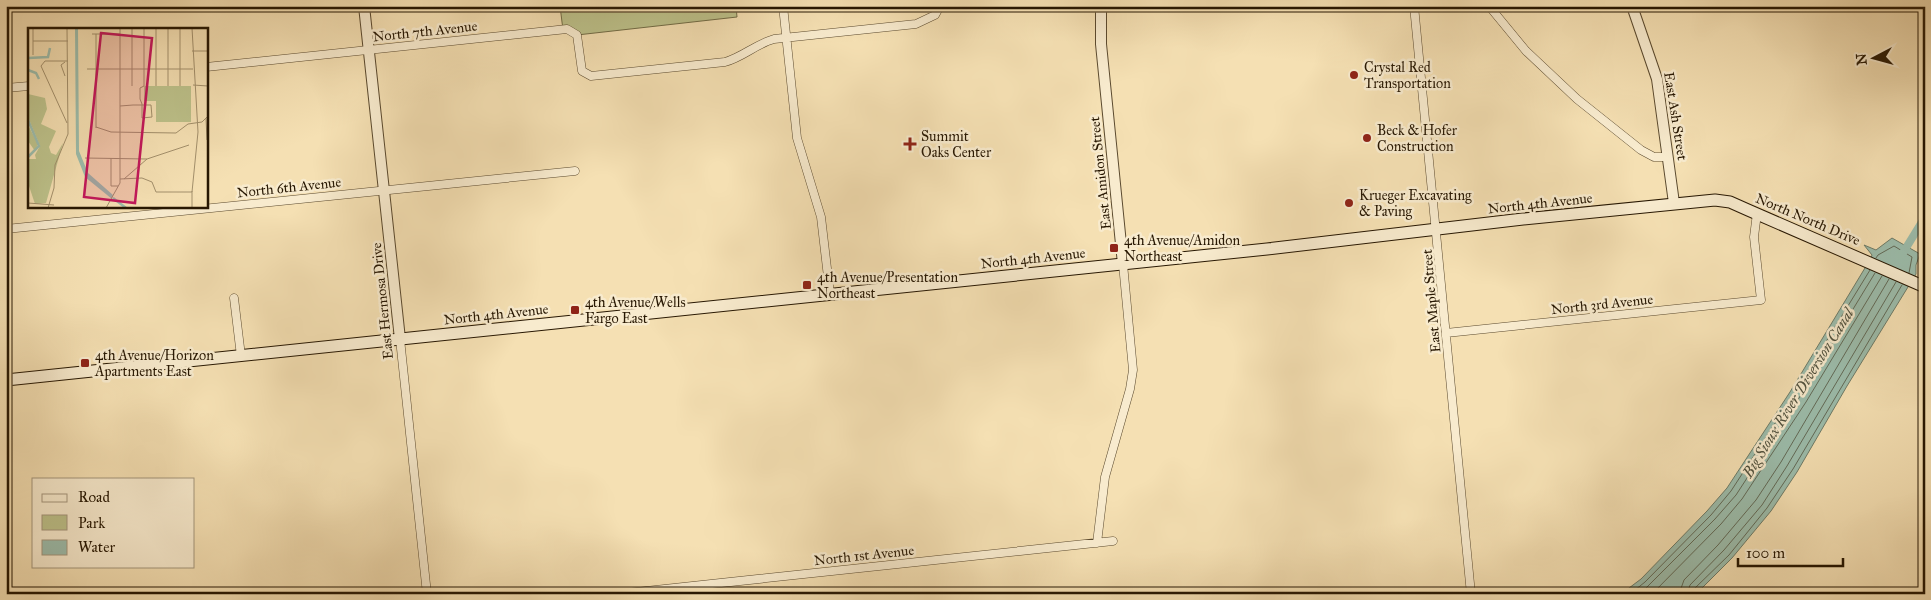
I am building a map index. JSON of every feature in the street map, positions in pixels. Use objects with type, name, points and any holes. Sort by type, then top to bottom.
[{"type":"main road","name":"North North Drive","points":[[1674,204],[1722,200],[1757,213],[1925,287]]},
{"type":"main road","name":"North 4th Avenue","points":[[6,380],[1123,264],[1674,204]]},
{"type":"street","name":"East Hermosa Drive","points":[[364,6],[427,594]]},
{"type":"street","points":[[783,6],[797,138],[821,217],[830,294]]},
{"type":"street","name":"North 7th Avenue","points":[[208,67],[568,29],[577,35],[581,67],[585,73],[591,76],[725,62],[736,59],[764,42],[916,24],[935,15],[940,6]]},
{"type":"street","name":"East Amidon Street","points":[[1097,543],[1105,477],[1130,389],[1133,370],[1101,44],[1101,6]]},
{"type":"street","name":"East Maple Street","points":[[1414,6],[1471,594]]},
{"type":"street","points":[[1488,6],[1526,51],[1577,99],[1641,150],[1654,157],[1668,157]]},
{"type":"street","name":"East Ash Street","points":[[1632,6],[1657,79],[1674,204]]},
{"type":"street","points":[[6,88],[28,86]]},
{"type":"street","name":"North 6th Avenue","points":[[6,229],[575,170]]},
{"type":"street","name":"North 3rd Avenue","points":[[1446,333],[1761,300],[1754,237],[1757,213]]},
{"type":"street","points":[[234,298],[241,356]]},
{"type":"street","name":"North 1st Avenue","points":[[618,594],[1113,541]]},
{"type":"green space","points":[[560,6],[736,6],[737,17],[577,35],[563,30]]},
{"type":"water","points":[[1892,238],[1920,254],[1916,265],[1916,274],[1797,472],[1771,511],[1732,558],[1696,594],[1621,594],[1641,579],[1727,488],[1790,392],[1871,258],[1872,255],[1864,245],[1876,250]]},
{"type":"waterway","name":"Big Sioux River Diversion Canal","points":[[1901,256],[1925,217]]},
{"type":"place","name":"Crystal Red Transportation","points":[[1354,75]]},
{"type":"place","name":"Beck & Hofer Construction","points":[[1367,138]]},
{"type":"place","name":"Summit Oaks Center","points":[[910,144]]},
{"type":"place","name":"Krueger Excavating & Paving","points":[[1349,203]]},
{"type":"place","name":"4th Avenue/Amidon Northeast","points":[[1114,248]]},
{"type":"place","name":"4th Avenue/Presentation Northeast","points":[[807,285]]},
{"type":"place","name":"4th Avenue/Wells Fargo East","points":[[575,310]]},
{"type":"place","name":"4th Avenue/Horizon Apartments East","points":[[85,363]]}]
